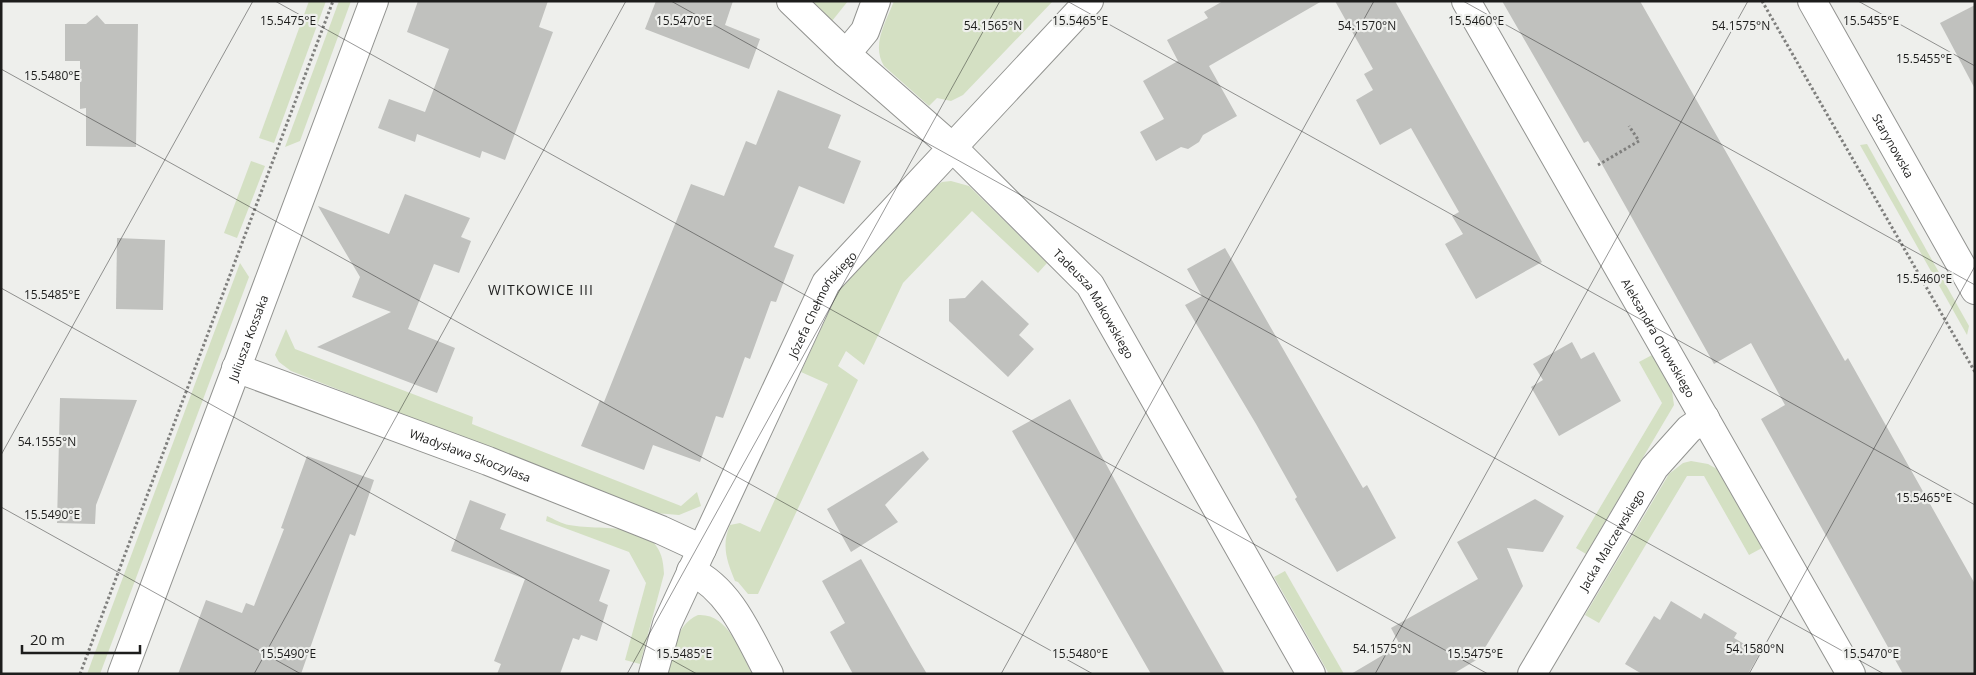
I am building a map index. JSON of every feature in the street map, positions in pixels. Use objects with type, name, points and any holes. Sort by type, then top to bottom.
[{"type":"street","name":"Juliusza Kossaka","points":[[122,674],[374,1]]},
{"type":"street","name":"Tadeusza Makowskiego","points":[[791,1],[846,54],[952,147],[1090,285],[1311,674]]},
{"type":"street","points":[[846,54],[865,31],[876,1]]},
{"type":"street","name":"Józefa Chełmońskiego","points":[[653,674],[667,624],[826,283],[1089,1]]},
{"type":"street","name":"Aleksandra Orłowskiego","points":[[1466,1],[1852,674]]},
{"type":"street","name":"Starynowska","points":[[1812,1],[1975,290]]},
{"type":"street","name":"Władysława Skoczylasa","points":[[236,368],[488,461],[661,530],[696,560],[705,577],[720,592],[736,615],[769,674]]},
{"type":"street","name":"Jacka Malczewskiego","points":[[1532,674],[1654,468],[1689,429],[1705,418]]},
{"type":"path","points":[[80,674],[333,1]]},
{"type":"path","points":[[1762,1],[1975,372]]},
{"type":"path","points":[[1624,149],[1639,141],[1629,126]]},
{"type":"green space","points":[[309,1],[326,1],[274,143],[259,138]]},
{"type":"green space","points":[[339,1],[351,1],[300,141],[285,147]]},
{"type":"green space","points":[[812,1],[848,1],[832,21]]},
{"type":"green space","points":[[894,1],[1053,1],[963,95],[951,101],[937,98],[929,106],[884,66],[880,58],[879,42]]},
{"type":"green space","points":[[1867,144],[1969,326],[1967,335],[1860,145]]},
{"type":"green space","points":[[251,161],[265,166],[237,238],[224,233]]},
{"type":"green space","points":[[951,181],[969,186],[1047,263],[1038,273],[972,211],[903,283],[864,365],[846,351],[838,366],[858,380],[758,594],[748,594],[735,581],[730,567],[726,553],[727,532],[730,525],[740,523],[760,532],[828,384],[801,372],[838,292],[931,189],[942,182]]},
{"type":"green space","points":[[240,263],[249,277],[100,674],[87,674]]},
{"type":"green space","points":[[286,329],[295,349],[473,417],[472,424],[681,506],[697,492],[701,506],[679,515],[655,513],[291,371],[279,362],[275,355]]},
{"type":"green space","points":[[1652,355],[1672,391],[1674,405],[1586,554],[1576,548],[1662,403],[1639,362]]},
{"type":"green space","points":[[1691,461],[1708,464],[1717,469],[1762,548],[1749,555],[1704,476],[1687,476],[1599,623],[1585,615],[1669,474],[1683,463]]},
{"type":"green space","points":[[547,516],[569,525],[630,531],[644,535],[654,543],[661,556],[664,574],[640,664],[625,660],[646,583],[629,552],[546,521]]},
{"type":"green space","points":[[1285,571],[1344,674],[1329,674],[1274,577]]},
{"type":"green space","points":[[698,615],[708,616],[717,620],[725,627],[738,645],[752,674],[668,674],[680,632],[690,619]]},
{"type":"building","points":[[418,1],[548,1],[539,27],[553,32],[505,160],[482,151],[480,158],[417,134],[415,142],[378,128],[389,99],[425,112],[449,49],[407,32]]},
{"type":"building","points":[[656,1],[733,1],[725,25],[760,39],[749,69],[645,29]]},
{"type":"building","points":[[1223,1],[1322,1],[1209,66],[1237,116],[1203,135],[1199,142],[1188,149],[1181,147],[1156,161],[1140,132],[1164,119],[1143,81],[1178,61],[1167,40],[1208,18],[1204,12]]},
{"type":"building","points":[[1335,1],[1395,1],[1542,262],[1476,299],[1445,244],[1463,234],[1452,216],[1459,212],[1411,128],[1380,145],[1356,100],[1373,90],[1364,74],[1373,69]]},
{"type":"building","points":[[1502,1],[1640,1],[1845,361],[1848,358],[1975,584],[1975,674],[1903,674],[1761,419],[1785,405],[1751,343],[1714,364],[1599,159],[1588,141],[1584,143]]},
{"type":"building","points":[[1975,5],[1975,89],[1940,23]]},
{"type":"building","points":[[97,15],[105,24],[138,24],[136,147],[86,146],[86,108],[80,109],[80,61],[65,61],[65,24],[86,24]]},
{"type":"building","points":[[778,90],[841,115],[828,148],[861,161],[844,204],[799,186],[774,247],[794,255],[776,302],[771,301],[750,359],[745,357],[723,418],[716,416],[700,462],[653,445],[644,470],[581,446],[600,400],[604,402],[691,184],[724,196],[746,141],[756,145]]},
{"type":"building","points":[[405,194],[470,218],[461,237],[471,241],[459,273],[434,264],[408,329],[455,348],[437,393],[317,347],[391,312],[352,297],[360,277],[318,206],[389,234]]},
{"type":"building","points":[[117,238],[165,240],[163,310],[116,309]]},
{"type":"building","points":[[1225,248],[1363,488],[1367,485],[1396,538],[1337,572],[1295,499],[1297,497],[1256,424],[1185,305],[1202,296],[1187,269]]},
{"type":"building","points":[[982,280],[1029,324],[1019,335],[1034,349],[1008,377],[949,321],[949,299],[965,298]]},
{"type":"building","points":[[1572,342],[1581,359],[1594,352],[1621,401],[1559,436],[1531,387],[1543,380],[1533,364]]},
{"type":"building","points":[[60,398],[137,400],[96,505],[95,524],[57,523]]},
{"type":"building","points":[[1070,399],[1225,674],[1151,674],[1012,431]]},
{"type":"building","points":[[923,451],[929,459],[885,505],[898,522],[851,552],[827,509]]},
{"type":"building","points":[[307,456],[374,480],[355,536],[350,534],[301,674],[178,674],[206,600],[242,613],[246,603],[254,606],[284,529],[281,528]]},
{"type":"building","points":[[1535,499],[1564,516],[1543,552],[1507,548],[1523,586],[1478,659],[1453,674],[1351,674],[1400,645],[1391,628],[1478,579],[1457,542]]},
{"type":"building","points":[[470,500],[506,514],[500,529],[610,570],[599,601],[608,605],[597,641],[581,635],[579,640],[573,638],[560,674],[497,674],[501,664],[494,661],[525,579],[451,551]]},
{"type":"building","points":[[861,559],[927,674],[853,674],[830,632],[845,623],[822,581]]},
{"type":"building","points":[[1671,601],[1701,619],[1704,613],[1737,633],[1734,638],[1760,653],[1748,674],[1642,674],[1625,664],[1654,616],[1660,620]]},
{"type":"district","name":"WITKOWICE III","points":[[541,289]]}]
